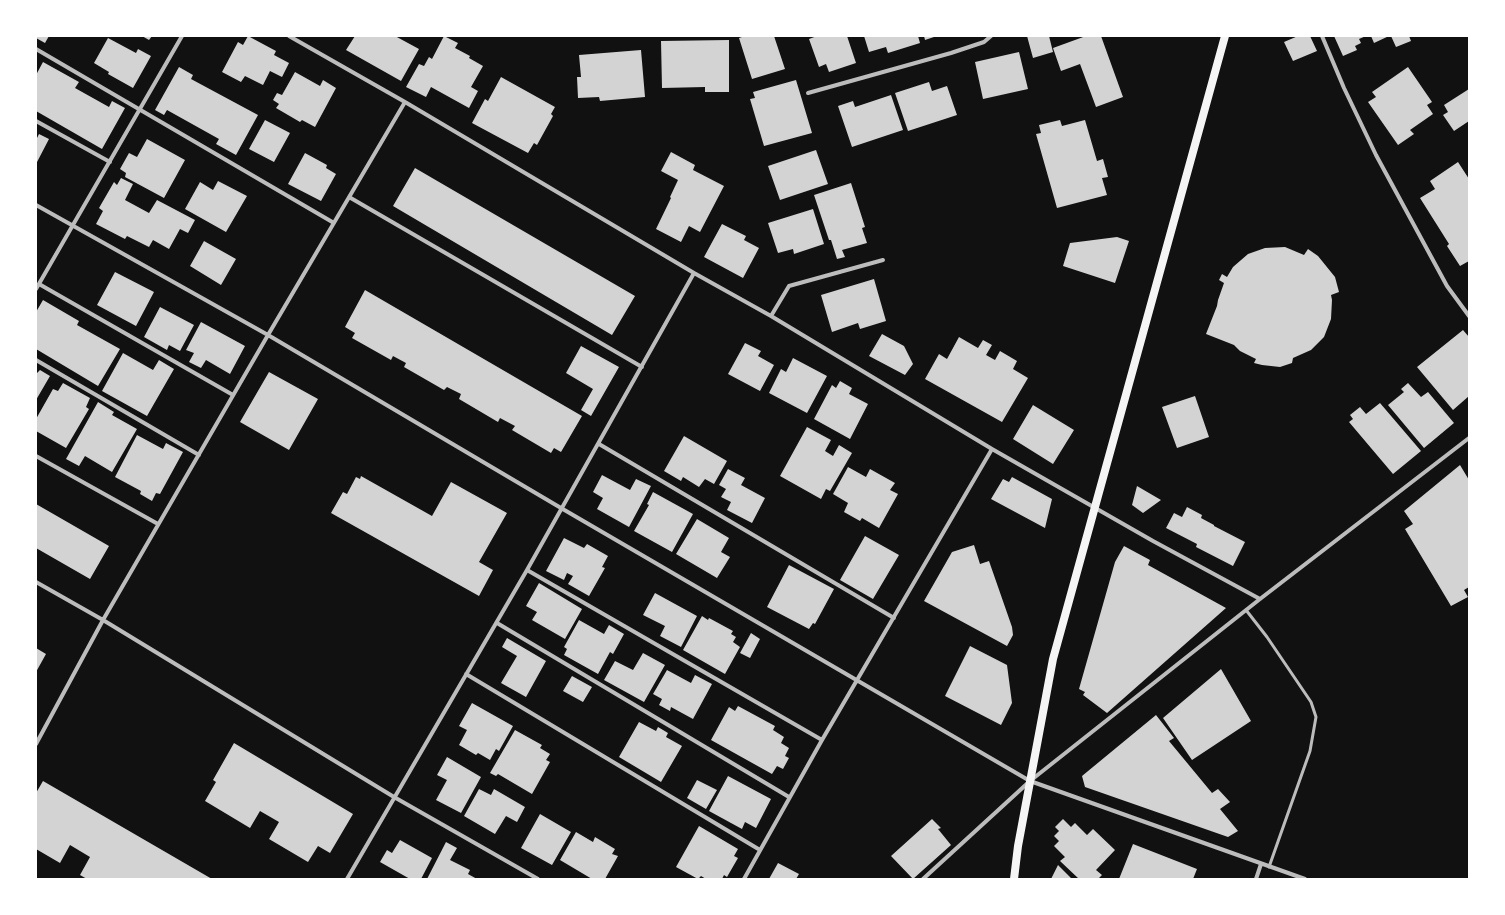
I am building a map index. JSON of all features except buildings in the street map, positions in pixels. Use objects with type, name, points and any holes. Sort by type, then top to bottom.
[{"type":"main road","points":[[1014,879],[1018,846],[1053,659],[1225,36]]},
{"type":"street","points":[[36,289],[182,36]]},
{"type":"street","points":[[289,36],[405,102],[694,273],[771,316],[992,449],[1153,541],[1260,599]]},
{"type":"street","points":[[808,93],[951,53],[984,42],[991,36]]},
{"type":"street","points":[[1322,36],[1344,88],[1376,154],[1447,286],[1469,316]]},
{"type":"street","points":[[36,49],[334,223]]},
{"type":"street","points":[[36,744],[38,737],[158,524],[405,102]]},
{"type":"street","points":[[36,121],[110,162]]},
{"type":"street","points":[[349,198],[642,367]]},
{"type":"street","points":[[36,205],[268,335],[561,508],[1030,781],[1305,879]]},
{"type":"street","points":[[771,316],[789,286],[883,260]]},
{"type":"street","points":[[347,879],[497,623],[694,273]]},
{"type":"street","points":[[39,284],[233,395]]},
{"type":"street","points":[[36,360],[199,454]]},
{"type":"street","points":[[923,879],[1030,781],[1260,599],[1469,438]]},
{"type":"street","points":[[599,444],[894,618]]},
{"type":"street","points":[[744,879],[822,740],[992,449]]},
{"type":"street","points":[[36,456],[158,524]]},
{"type":"street","points":[[527,570],[822,740]]},
{"type":"street","points":[[36,582],[103,620],[394,797],[538,879]]},
{"type":"street","points":[[497,623],[789,798]]},
{"type":"street","points":[[466,674],[760,850]]},
{"type":"street","points":[[1256,879],[1261,864]]},
{"type":"lane","points":[[1246,610],[1267,637],[1311,702],[1316,717],[1310,751],[1269,867]]}]
